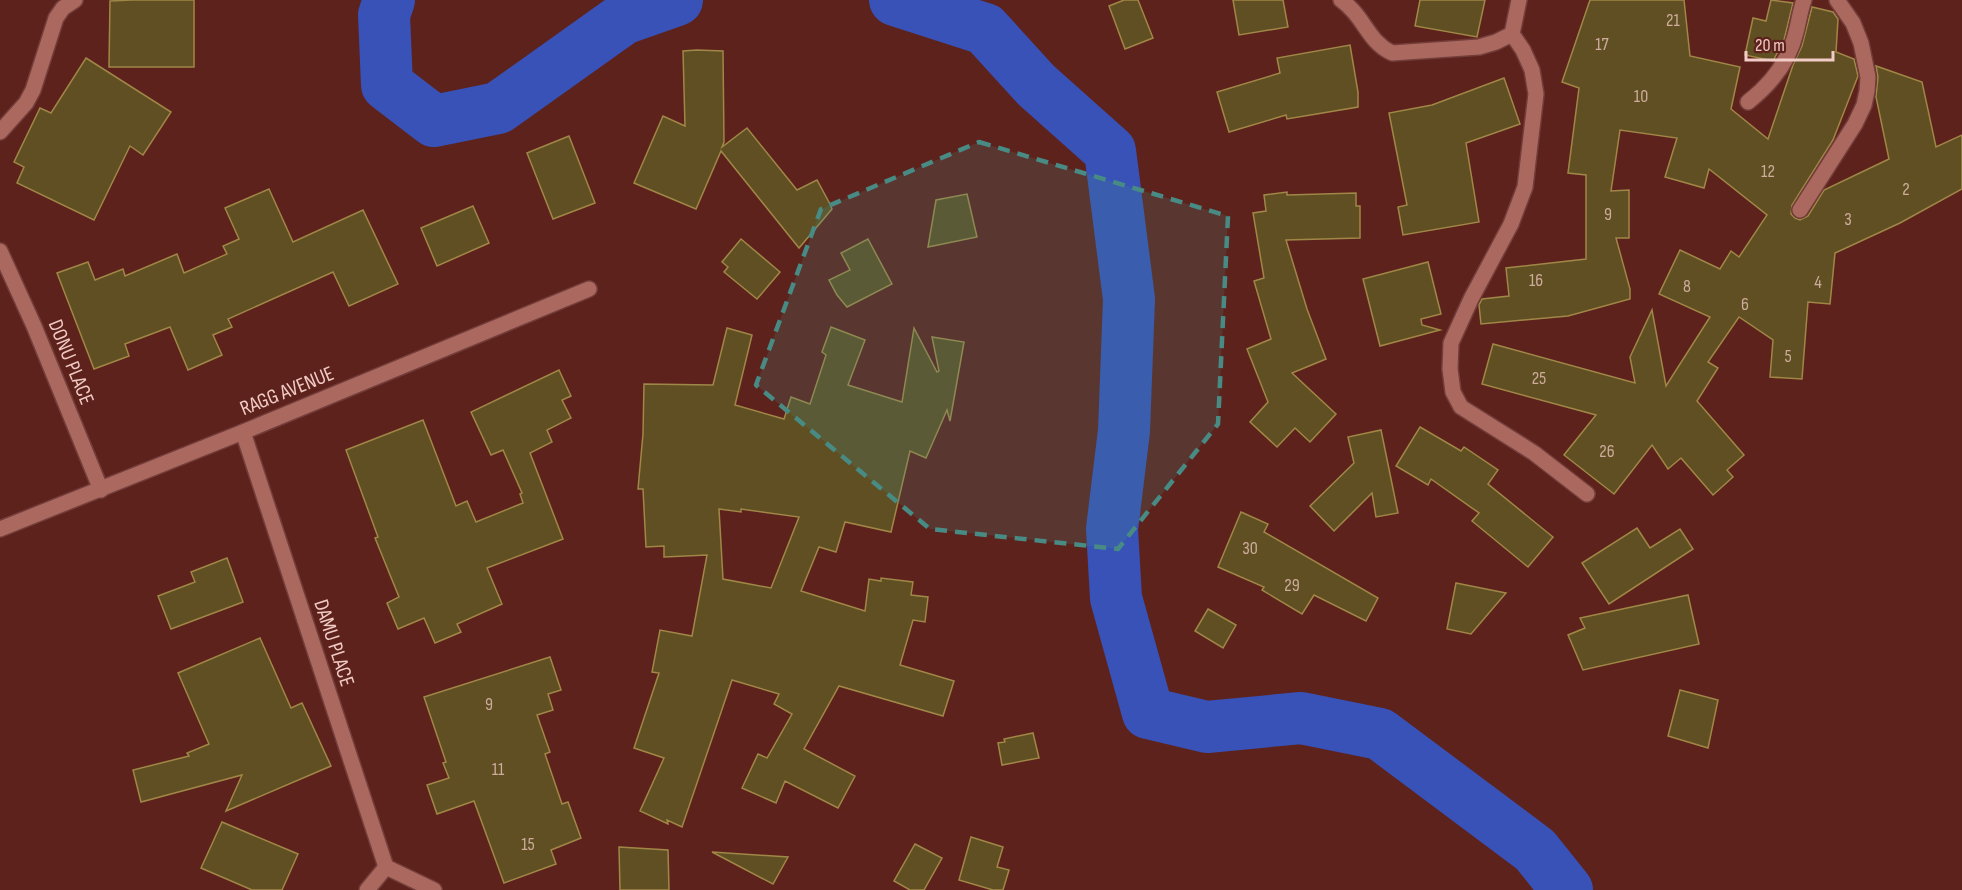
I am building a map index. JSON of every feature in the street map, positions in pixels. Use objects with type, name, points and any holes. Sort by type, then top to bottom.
[{"type":"street","points":[[0,132],[26,103],[33,90],[56,18],[63,8],[75,0]]},
{"type":"street","points":[[1341,0],[1358,15],[1372,39],[1392,53],[1479,47],[1512,34]]},
{"type":"street","points":[[1519,0],[1512,34],[1523,50],[1532,70],[1536,94],[1525,188],[1511,224],[1471,299],[1451,343],[1449,369],[1454,392],[1461,407],[1534,453],[1587,494]]},
{"type":"street","points":[[1748,102],[1774,78],[1784,63],[1791,48],[1804,0]]},
{"type":"street","points":[[1800,210],[1855,124],[1864,105],[1867,91],[1868,77],[1861,43],[1853,23],[1837,0]]},
{"type":"street","name":"DONU PLACE","points":[[0,251],[34,326],[101,489]]},
{"type":"street","name":"RAGG AVENUE","points":[[0,529],[243,432],[589,289]]},
{"type":"street","name":"DAMU PLACE","points":[[243,432],[386,867]]},
{"type":"street","points":[[367,890],[386,867],[434,890]]},
{"type":"highlighted area","points":[[979,142],[1228,216],[1218,424],[1118,549],[930,529],[756,385],[821,209]]},
{"type":"building","points":[[194,0],[194,67],[109,67],[110,1]]},
{"type":"building","points":[[1124,0],[1138,0],[1153,38],[1125,49],[1109,6]]},
{"type":"building","points":[[1233,0],[1283,0],[1288,27],[1239,35]]},
{"type":"building","points":[[1420,0],[1485,0],[1477,37],[1415,26]]},
{"type":"building","points":[[1590,0],[1684,0],[1690,56],[1740,67],[1731,109],[1768,139],[1793,65],[1802,46],[1812,7],[1833,12],[1838,19],[1836,52],[1854,59],[1858,76],[1833,140],[1792,205],[1791,214],[1800,220],[1808,216],[1824,190],[1889,159],[1876,97],[1878,77],[1876,66],[1922,82],[1936,147],[1962,135],[1962,189],[1900,223],[1835,253],[1830,304],[1808,302],[1802,379],[1770,377],[1773,340],[1739,317],[1708,362],[1718,368],[1697,401],[1744,455],[1727,470],[1733,477],[1713,495],[1681,458],[1668,469],[1652,445],[1614,494],[1564,455],[1596,415],[1482,384],[1493,344],[1635,383],[1630,357],[1652,310],[1666,386],[1710,317],[1659,294],[1680,250],[1720,269],[1731,251],[1739,257],[1767,215],[1709,169],[1704,188],[1665,177],[1677,138],[1620,130],[1611,191],[1629,190],[1629,238],[1616,238],[1630,289],[1630,299],[1568,316],[1481,324],[1479,305],[1482,299],[1509,296],[1506,268],[1586,259],[1586,175],[1568,173],[1579,88],[1562,82]]},
{"type":"building","points":[[1771,0],[1793,3],[1784,40],[1773,61],[1745,55],[1753,18],[1766,21]]},
{"type":"building","points":[[1350,45],[1358,92],[1358,107],[1287,119],[1286,115],[1229,132],[1217,92],[1280,73],[1277,58]]},
{"type":"building","points":[[683,51],[723,51],[724,142],[722,147],[747,128],[797,190],[817,180],[830,204],[832,209],[799,248],[721,151],[696,209],[634,183],[663,116],[685,126]]},
{"type":"building","points":[[86,58],[171,112],[143,155],[130,146],[94,220],[17,183],[24,167],[14,162],[40,108],[51,113]]},
{"type":"building","points":[[1504,78],[1520,124],[1466,143],[1479,222],[1403,235],[1398,207],[1407,205],[1389,113],[1432,105]]},
{"type":"building","points":[[569,136],[595,203],[553,219],[527,153]]},
{"type":"building","points":[[269,189],[293,242],[363,210],[398,284],[349,306],[333,272],[228,319],[232,327],[213,335],[222,355],[188,370],[170,327],[125,344],[129,356],[94,369],[57,273],[88,262],[95,280],[123,269],[125,276],[177,254],[184,273],[227,254],[223,246],[239,239],[225,208]]},
{"type":"building","points":[[1287,192],[1287,195],[1356,193],[1356,206],[1360,206],[1360,238],[1286,240],[1307,309],[1326,359],[1292,373],[1336,414],[1310,442],[1295,428],[1277,447],[1250,422],[1268,402],[1247,349],[1271,339],[1254,281],[1264,278],[1253,213],[1266,211],[1264,195]]},
{"type":"building","points":[[967,194],[977,237],[928,247],[936,200]]},
{"type":"building","points":[[473,206],[489,243],[437,266],[421,228]]},
{"type":"building","points":[[741,239],[780,272],[757,299],[724,272],[728,267],[722,262]]},
{"type":"building","points":[[868,239],[892,284],[847,307],[829,280],[850,270],[841,253]]},
{"type":"building","points":[[1428,262],[1441,314],[1421,319],[1422,325],[1440,330],[1380,346],[1363,279]]},
{"type":"building","points":[[831,327],[865,340],[848,385],[902,402],[914,328],[937,372],[939,371],[932,337],[964,342],[950,421],[947,410],[926,458],[910,451],[891,532],[845,522],[836,552],[819,547],[801,591],[865,611],[869,579],[881,581],[881,578],[913,582],[911,595],[928,597],[925,622],[913,620],[900,665],[954,681],[943,716],[839,686],[804,749],[855,776],[838,808],[785,781],[776,803],[742,788],[758,754],[767,758],[792,714],[774,704],[779,694],[732,680],[682,827],[667,820],[668,824],[640,811],[664,758],[634,748],[659,673],[652,672],[660,630],[692,636],[707,555],[664,557],[664,546],[646,547],[643,489],[638,489],[643,434],[644,384],[713,385],[727,328],[752,335],[735,405],[784,419],[791,397],[810,404],[826,355],[822,352]],"holes":[[[719,509],[741,512],[741,509],[799,517],[771,588],[723,579]]]},
{"type":"building","points":[[559,370],[571,396],[562,400],[571,418],[547,430],[552,442],[530,453],[563,539],[487,568],[502,604],[457,624],[461,632],[435,643],[424,618],[398,629],[387,603],[399,597],[375,538],[378,537],[346,450],[423,420],[456,506],[467,501],[476,522],[523,503],[520,494],[522,493],[503,450],[491,455],[471,412]]},
{"type":"building","points":[[1420,427],[1461,451],[1464,447],[1498,470],[1488,484],[1553,537],[1528,567],[1472,521],[1479,513],[1431,479],[1428,485],[1396,466]]},
{"type":"building","points":[[1381,430],[1398,513],[1376,517],[1372,493],[1334,531],[1310,506],[1354,463],[1348,437]]},
{"type":"building","points":[[1241,512],[1268,524],[1264,532],[1378,598],[1366,621],[1314,595],[1302,614],[1262,590],[1264,587],[1218,567]]},
{"type":"building","points":[[1637,528],[1650,548],[1680,529],[1693,549],[1609,604],[1582,563]]},
{"type":"building","points":[[227,558],[243,602],[171,629],[158,596],[195,582],[191,572]]},
{"type":"building","points":[[1456,583],[1506,593],[1471,634],[1447,629]]},
{"type":"building","points":[[1688,595],[1699,644],[1583,670],[1568,635],[1585,628],[1580,618]]},
{"type":"building","points":[[1208,609],[1236,625],[1223,648],[1195,631]]},
{"type":"building","points":[[260,638],[291,708],[302,703],[331,766],[226,811],[242,775],[141,802],[133,770],[189,756],[187,753],[209,744],[178,673]]},
{"type":"building","points":[[550,657],[561,690],[548,694],[553,710],[537,715],[550,752],[545,754],[562,804],[568,802],[581,838],[551,850],[556,864],[504,883],[474,801],[437,814],[427,785],[449,778],[443,763],[446,762],[424,697]]},
{"type":"building","points":[[1680,690],[1718,700],[1708,748],[1668,736]]},
{"type":"building","points":[[1033,733],[1039,758],[1002,765],[998,743],[1005,742],[1004,739]]},
{"type":"building","points":[[222,822],[298,854],[282,890],[252,890],[201,868]]},
{"type":"building","points":[[971,837],[1003,847],[997,867],[1009,870],[1003,890],[993,890],[959,880]]},
{"type":"building","points":[[915,844],[942,858],[924,890],[910,890],[894,881]]},
{"type":"building","points":[[619,847],[668,850],[669,890],[620,890]]},
{"type":"building","points":[[712,852],[788,857],[773,884]]},
{"type":"waterway","points":[[389,0],[384,15],[387,85],[434,121],[498,108],[623,19],[677,0]]},
{"type":"waterway","points":[[895,0],[985,29],[1036,85],[1110,151],[1129,299],[1124,431],[1112,529],[1116,598],[1148,713],[1207,727],[1301,718],[1380,734],[1535,850],[1567,890]]}]
